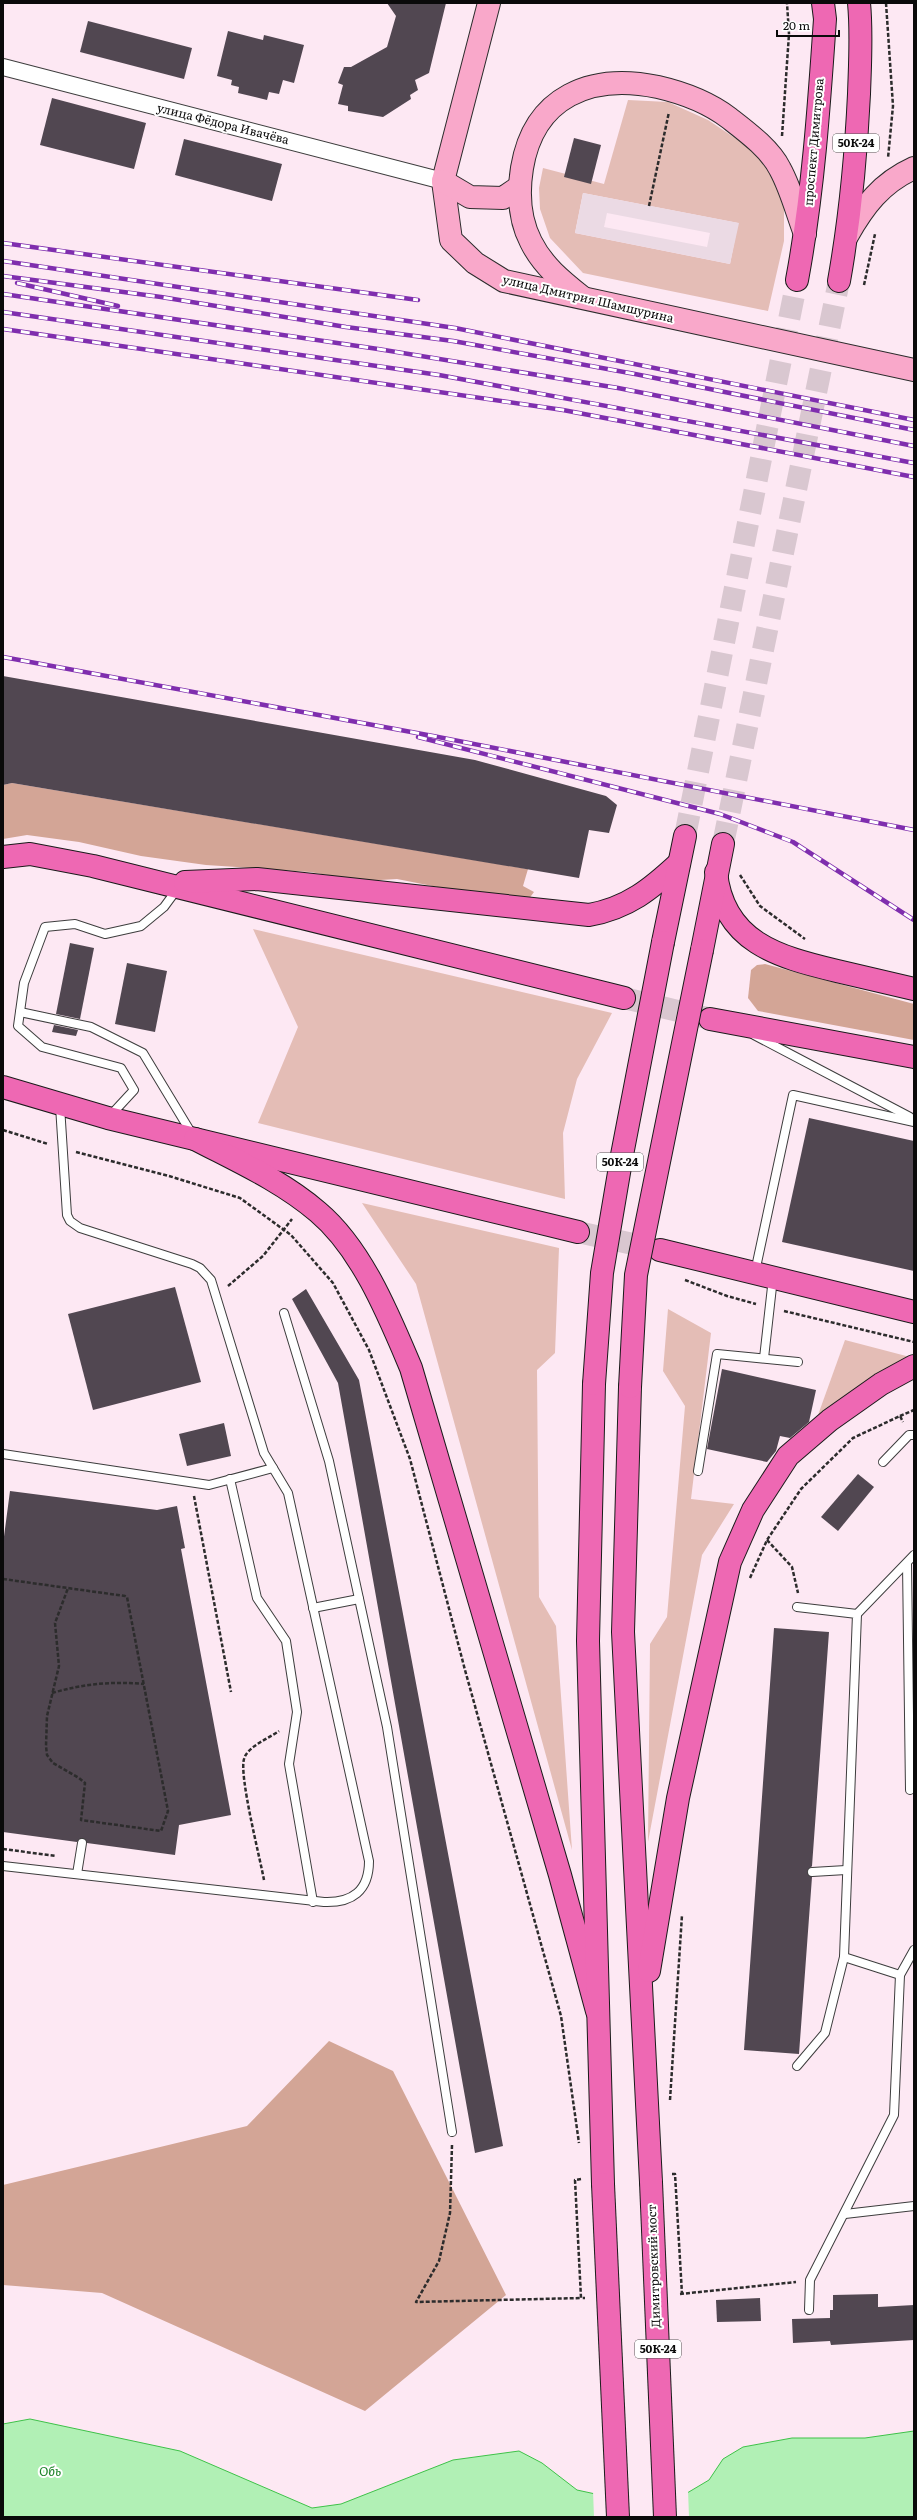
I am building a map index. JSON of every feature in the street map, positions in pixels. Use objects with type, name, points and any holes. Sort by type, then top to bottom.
[{"type":"main road","name":"проспект Димитрова","points":[[797,280],[805,234],[817,131],[824,19],[823,3]]},
{"type":"main road","name":"50К-24","points":[[839,281],[847,236],[856,148],[862,28],[859,3]]},
{"type":"main road","points":[[170,885],[257,878],[589,915],[624,906],[654,886],[679,863],[684,836]]},
{"type":"main road","points":[[723,844],[716,872],[721,899],[728,913],[750,940],[765,949],[806,964],[914,989]]},
{"type":"main road","points":[[3,857],[30,854],[170,885],[624,998]]},
{"type":"main road","name":"50К-24","points":[[597,2011],[588,1641],[594,1384],[602,1273],[622,1155],[679,863]]},
{"type":"main road","name":"50К-24","points":[[642,2011],[623,1632],[630,1387],[636,1275],[702,950],[716,872]]},
{"type":"main road","points":[[719,1020],[914,1057]]},
{"type":"main road","points":[[3,1087],[60,1106],[578,1232]]},
{"type":"main road","points":[[195,1139],[288,1189],[319,1212],[343,1238],[383,1302],[411,1368],[560,1875],[597,2011],[594,2181],[618,2517]]},
{"type":"main road","points":[[660,1250],[914,1312]]},
{"type":"main road","points":[[642,2011],[678,1798],[730,1562],[753,1510],[788,1456],[830,1420],[881,1384],[914,1366]]},
{"type":"main road","name":"Димитровский мост","points":[[642,2011],[651,2182],[665,2517]]},
{"type":"street","name":"улица Дмитрия Шамшурина","points":[[489,3],[443,181],[451,240],[475,263],[504,281],[588,301],[914,370]]},
{"type":"street","name":"улица Фёдора Ивачёва","points":[[3,68],[443,181]]},
{"type":"street","points":[[588,301],[557,277],[543,262],[530,241],[523,220],[518,187],[524,157],[530,138],[540,120],[571,94],[599,83],[637,83],[674,91],[715,108],[752,136],[780,168],[805,234]]},
{"type":"street","points":[[847,236],[864,206],[885,184],[914,168]]},
{"type":"street","points":[[443,181],[470,196],[503,198],[518,187]]},
{"type":"lane","points":[[108,1118],[134,1090],[121,1068],[42,1047],[18,1026],[24,983],[46,927],[75,924],[105,934],[141,926],[164,907],[170,885]]},
{"type":"lane","points":[[20,1012],[91,1027],[143,1053],[195,1139]]},
{"type":"lane","points":[[719,1020],[914,1121]]},
{"type":"lane","points":[[764,1358],[764,1275],[793,1095],[914,1121]]},
{"type":"lane","points":[[3,1866],[313,1902],[340,1902],[351,1899],[364,1882],[369,1866],[288,1493],[264,1453],[211,1280],[200,1268],[80,1228],[70,1221],[67,1215],[60,1106]]},
{"type":"lane","points":[[284,1313],[329,1461],[387,1726],[452,2132]]},
{"type":"lane","points":[[698,1471],[718,1354],[798,1362]]},
{"type":"lane","points":[[883,1462],[912,1435]]},
{"type":"lane","points":[[3,1454],[209,1485],[273,1468]]},
{"type":"lane","points":[[230,1479],[257,1598],[285,1637],[297,1710],[289,1764],[313,1902]]},
{"type":"lane","points":[[797,2066],[824,2033],[844,1957],[846,1870],[857,1614],[907,1564],[914,1555]]},
{"type":"lane","points":[[907,1564],[910,1790]]},
{"type":"lane","points":[[313,1608],[359,1599]]},
{"type":"lane","points":[[796,1607],[857,1614]]},
{"type":"lane","points":[[77,1874],[82,1843]]},
{"type":"lane","points":[[812,1872],[846,1870]]},
{"type":"lane","points":[[809,2310],[810,2280],[845,2214],[894,2115],[900,1975],[914,1950]]},
{"type":"lane","points":[[844,1957],[900,1975]]},
{"type":"lane","points":[[845,2214],[914,2206]]},
{"type":"path","points":[[885,184],[893,106],[886,3]]},
{"type":"path","points":[[649,206],[674,91]]},
{"type":"path","points":[[738,873],[760,906],[799,936],[813,942]]},
{"type":"path","points":[[3,1130],[63,1148],[169,1176],[240,1198],[285,1230],[333,1283],[368,1350],[410,1459],[464,1670],[561,2016],[580,2148]]},
{"type":"path","points":[[216,1297],[263,1256],[285,1230]]},
{"type":"path","points":[[748,1582],[767,1540],[801,1489],[853,1438],[914,1410]]},
{"type":"path","points":[[900,1416],[912,1435]]},
{"type":"path","points":[[192,1482],[231,1692]]},
{"type":"path","points":[[767,1540],[792,1567],[798,1594]]},
{"type":"path","points":[[3,1579],[68,1588],[127,1597],[168,1811],[164,1828],[159,1831],[81,1820],[85,1783],[53,1763],[47,1755],[47,1716],[51,1693],[59,1666],[55,1623],[68,1588]]},
{"type":"path","points":[[51,1693],[77,1686],[112,1682],[144,1684]]},
{"type":"path","points":[[267,1897],[245,1783],[244,1759],[254,1747],[296,1720]]},
{"type":"path","points":[[3,1849],[79,1859]]},
{"type":"path","points":[[670,2102],[682,1912]]},
{"type":"path","points":[[452,2132],[450,2213],[439,2261],[416,2302],[584,2298],[581,2298],[575,2180],[594,2181]]},
{"type":"path","points":[[675,2174],[681,2294],[810,2280]]},
{"type":"shaded area","points":[[628,100],[668,102],[708,120],[741,142],[767,165],[784,194],[784,241],[768,311],[583,273],[550,238],[540,209],[539,188],[543,168],[604,184]],"holes":[[[583,193],[738,223],[730,264],[575,233]]]},
{"type":"shaded area","points":[[583,193],[739,223],[730,264],[575,233]],"holes":[[[607,213],[710,233],[707,247],[604,227]]]},
{"type":"shaded area","points":[[12,783],[528,869],[523,886],[534,892],[528,900],[493,898],[397,879],[363,881],[310,872],[206,865],[141,856],[79,842],[27,835],[3,839],[3,785]]},
{"type":"shaded area","points":[[253,929],[612,1013],[577,1079],[563,1133],[565,1199],[258,1123],[298,1027]]},
{"type":"shaded area","points":[[765,964],[914,1004],[914,1040],[758,1011],[748,998],[751,970],[757,965]]},
{"type":"shaded area","points":[[362,1203],[559,1248],[555,1353],[537,1370],[539,1597],[556,1626],[572,1850],[416,1284]]},
{"type":"shaded area","points":[[668,1309],[711,1333],[691,1499],[734,1504],[702,1555],[648,1842],[650,1644],[667,1617],[685,1406],[663,1371]]},
{"type":"shaded area","points":[[845,1340],[910,1357],[818,1415]]},
{"type":"shaded area","points":[[329,2041],[393,2071],[506,2295],[365,2411],[102,2293],[3,2285],[3,2185],[247,2126]]},
{"type":"water","name":"Обь","points":[[30,2419],[180,2451],[312,2508],[341,2504],[453,2460],[519,2451],[542,2463],[577,2490],[623,2500],[677,2499],[709,2480],[723,2459],[743,2447],[792,2438],[865,2438],[914,2431],[914,2517],[3,2517],[3,2424]]},
{"type":"pier","points":[[688,2490],[689,2517],[594,2517],[593,2491],[623,2498],[677,2497]]},
{"type":"building","points":[[387,3],[446,3],[429,73],[415,80],[418,90],[410,95],[411,99],[383,117],[348,111],[348,106],[338,104],[343,85],[338,83],[344,67],[351,67],[387,47],[396,16]]},
{"type":"building","points":[[88,21],[192,48],[184,79],[80,52]]},
{"type":"building","points":[[228,31],[263,40],[264,35],[304,45],[294,83],[283,80],[279,94],[269,92],[267,100],[238,93],[239,87],[231,85],[232,80],[217,76]]},
{"type":"building","points":[[52,98],[146,123],[134,169],[40,145]]},
{"type":"building","points":[[574,138],[601,145],[591,184],[564,177]]},
{"type":"building","points":[[184,139],[282,164],[272,201],[175,175]]},
{"type":"building","points":[[3,676],[475,760],[606,796],[617,805],[609,833],[589,830],[579,878],[12,783],[3,785]]},
{"type":"building","points":[[70,943],[94,948],[80,1019],[56,1014]]},
{"type":"building","points":[[127,963],[167,971],[155,1032],[115,1024]]},
{"type":"building","points":[[54,1025],[78,1030],[76,1036],[52,1032]]},
{"type":"building","points":[[809,1118],[914,1141],[914,1271],[782,1242]]},
{"type":"building","points":[[175,1287],[201,1382],[93,1410],[68,1314]]},
{"type":"building","points":[[306,1289],[359,1380],[503,2146],[475,2153],[338,1383],[292,1299]]},
{"type":"building","points":[[722,1369],[816,1390],[809,1422],[790,1438],[780,1436],[776,1451],[767,1462],[707,1449]]},
{"type":"building","points":[[224,1423],[231,1456],[187,1466],[179,1434]]},
{"type":"building","points":[[858,1474],[874,1487],[838,1531],[821,1517]]},
{"type":"building","points":[[10,1491],[157,1510],[177,1506],[185,1548],[181,1549],[231,1815],[179,1825],[175,1855],[87,1843],[82,1838],[77,1842],[3,1832],[3,1544]]},
{"type":"building","points":[[774,1628],[829,1632],[812,1866],[807,1872],[812,1877],[799,2054],[744,2050]]},
{"type":"building","points":[[878,2294],[878,2307],[914,2305],[914,2340],[831,2345],[830,2341],[793,2343],[792,2319],[830,2318],[830,2310],[833,2310],[833,2295]]},
{"type":"building","points":[[760,2298],[761,2321],[717,2322],[716,2300]]},
{"type":"tunnel","points":[[685,836],[797,280]]},
{"type":"tunnel","points":[[723,844],[839,281]]},
{"type":"tunnel","points":[[624,998],[707,1018]]},
{"type":"tunnel","points":[[578,1232],[660,1250]]},
{"type":"railway","points":[[3,243],[418,300]]},
{"type":"railway","points":[[3,261],[455,328],[914,420]]},
{"type":"railway","points":[[3,276],[161,297],[346,327],[453,341],[635,374],[914,430]]},
{"type":"railway","points":[[17,283],[118,306]]},
{"type":"railway","points":[[3,294],[378,349],[618,388],[914,446]]},
{"type":"railway","points":[[3,312],[439,375],[914,463]]},
{"type":"railway","points":[[3,329],[563,410],[914,477]]},
{"type":"railway","points":[[3,657],[433,736],[914,830]]},
{"type":"railway","points":[[418,737],[720,814],[793,842],[914,920]]}]
